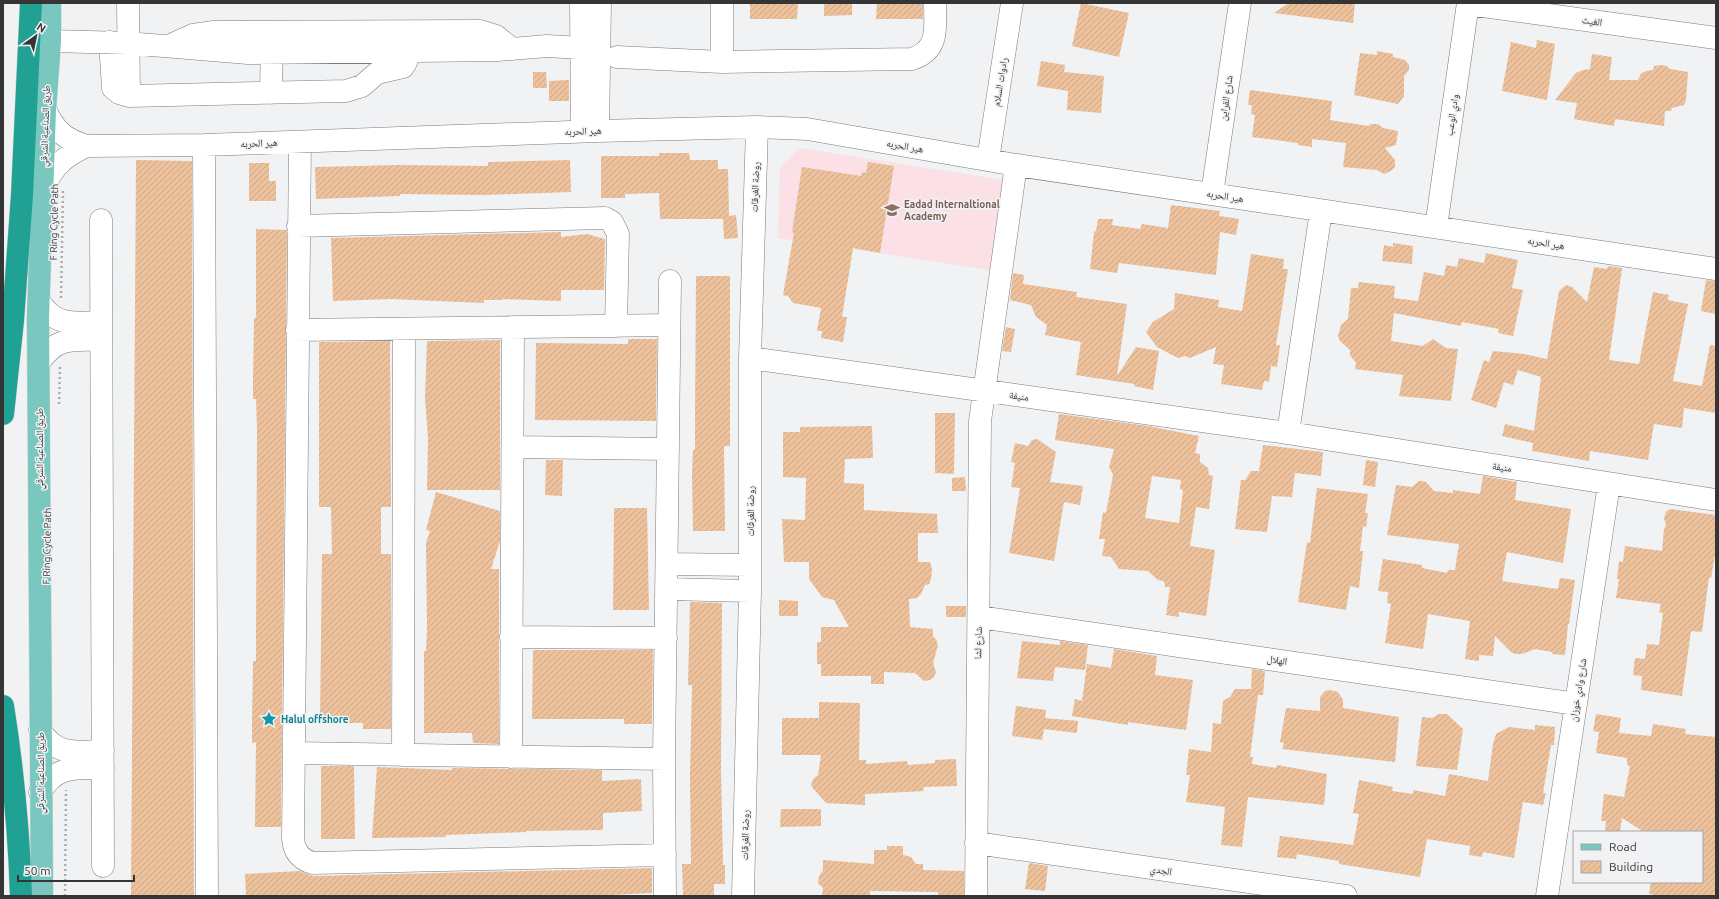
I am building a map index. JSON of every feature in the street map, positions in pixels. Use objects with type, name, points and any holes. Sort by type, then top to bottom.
[{"type":"highway","points":[[3,414],[13,320],[22,203],[31,3]]},
{"type":"highway","points":[[3,706],[13,775],[19,847],[21,896]]},
{"type":"main road","name":"طريق الصناعية الشرقي","points":[[42,896],[40,792],[39,301],[53,189],[45,110],[50,41],[50,3]]},
{"type":"street","points":[[128,3],[118,42],[129,96],[271,93],[354,89],[362,86],[377,73],[403,66],[410,51]]},
{"type":"street","points":[[581,3],[582,48],[590,131]]},
{"type":"street","points":[[590,131],[600,3]]},
{"type":"street","points":[[722,3],[722,62]]},
{"type":"street","points":[[617,57],[722,62],[912,59],[920,56],[928,50],[932,42],[935,28],[935,3]]},
{"type":"street","name":"رادوات السلام","points":[[988,160],[1012,3]]},
{"type":"street","name":"شارع القراين","points":[[1212,194],[1240,3]]},
{"type":"street","name":"الغيث","points":[[1468,3],[1716,38]]},
{"type":"street","name":"وادي الوعب","points":[[1436,227],[1468,3]]},
{"type":"street","points":[[50,41],[118,42],[248,53],[271,42],[480,31],[496,36],[512,49]]},
{"type":"street","points":[[271,42],[410,51],[512,49],[546,46],[582,48]]},
{"type":"street","points":[[271,42],[271,93]]},
{"type":"street","name":"هير الحربه","points":[[45,110],[52,123],[62,134],[74,142],[87,146],[204,145],[590,131],[757,127],[807,129],[1016,165],[1716,269]]},
{"type":"street","name":"روضة الغرقات","points":[[744,896],[750,591],[750,358],[757,127]]},
{"type":"street","points":[[300,142],[294,753],[294,845],[298,855],[308,862],[313,863],[665,856]]},
{"type":"street","points":[[204,145],[207,896]]},
{"type":"street","name":"هير الحربه","points":[[53,189],[51,173],[62,160],[87,146]]},
{"type":"street","name":"شارع لشا","points":[[976,896],[980,421],[1016,165]]},
{"type":"street","points":[[1288,433],[1321,211]]},
{"type":"street","points":[[298,226],[605,218],[612,222],[618,234],[616,326]]},
{"type":"street","points":[[101,220],[103,866]]},
{"type":"street","points":[[665,896],[664,759],[670,281]]},
{"type":"street","points":[[39,301],[48,313],[60,320],[101,331]]},
{"type":"street","points":[[297,330],[669,325]]},
{"type":"street","points":[[512,757],[511,637],[514,447],[513,327]]},
{"type":"street","points":[[404,329],[404,755]]},
{"type":"street","points":[[39,363],[47,351],[60,343],[101,331]]},
{"type":"street","name":"منيفة","points":[[750,358],[1288,433],[1716,500]]},
{"type":"street","points":[[514,447],[668,449]]},
{"type":"street","name":"شارع وادي خوزان","points":[[1548,896],[1609,484]]},
{"type":"street","points":[[667,564],[750,565]]},
{"type":"street","points":[[667,589],[750,591]]},
{"type":"street","name":"الهلال","points":[[979,617],[1576,704]]},
{"type":"street","points":[[511,637],[666,638]]},
{"type":"street","points":[[40,730],[48,742],[61,749],[103,759]]},
{"type":"street","points":[[294,753],[664,759]]},
{"type":"street","points":[[40,792],[54,775],[68,769],[103,759]]},
{"type":"street","name":"الجدي","points":[[976,843],[1346,896]]},
{"type":"path","name":"F Ring Cycle Path","points":[[53,189],[63,220],[60,320]]},
{"type":"path","points":[[59,405],[60,343]]},
{"type":"path","points":[[65,896],[65,820],[68,769]]},
{"type":"shaded area","name":"Eadad Internaltional Academy","points":[[800,148],[1010,181],[996,271],[778,238],[780,167]]},
{"type":"building","points":[[750,3],[798,3],[797,19],[750,19]]},
{"type":"building","points":[[824,3],[852,3],[852,15],[824,16]]},
{"type":"building","points":[[877,3],[923,3],[923,19],[876,19]]},
{"type":"building","points":[[1081,3],[1129,13],[1119,57],[1072,46]]},
{"type":"building","points":[[1289,3],[1355,3],[1353,23],[1274,13]]},
{"type":"building","points":[[1537,40],[1555,44],[1547,100],[1502,91],[1511,42],[1536,48]]},
{"type":"building","points":[[1377,51],[1393,54],[1393,57],[1405,60],[1409,65],[1409,70],[1404,76],[1404,96],[1398,104],[1354,95],[1360,53],[1377,55]]},
{"type":"building","points":[[1592,54],[1612,57],[1609,80],[1638,80],[1641,74],[1646,71],[1653,70],[1654,66],[1661,65],[1667,66],[1670,69],[1688,72],[1686,100],[1684,105],[1672,108],[1671,111],[1665,111],[1664,126],[1615,119],[1614,126],[1574,119],[1577,103],[1555,100],[1576,73],[1590,69]]},
{"type":"building","points":[[1041,61],[1065,65],[1064,72],[1104,76],[1101,113],[1067,110],[1068,91],[1037,86]]},
{"type":"building","points":[[533,72],[546,72],[547,88],[533,88]]},
{"type":"building","points":[[569,80],[569,101],[549,101],[549,81]]},
{"type":"building","points":[[1250,90],[1332,101],[1330,120],[1368,126],[1371,124],[1378,124],[1383,128],[1398,131],[1396,145],[1385,148],[1395,160],[1395,167],[1391,171],[1384,174],[1377,170],[1343,167],[1346,143],[1312,139],[1312,147],[1298,145],[1298,143],[1252,137],[1255,115],[1251,114],[1252,105],[1248,105]]},
{"type":"building","points":[[659,153],[689,153],[690,160],[718,160],[718,169],[728,169],[729,216],[736,215],[738,238],[724,239],[723,219],[660,219],[659,193],[625,194],[625,198],[601,198],[601,156],[659,156]]},
{"type":"building","points":[[136,160],[192,161],[194,896],[131,896]]},
{"type":"building","points":[[570,160],[571,192],[484,195],[400,194],[400,196],[316,199],[315,167],[399,165],[488,166],[488,162]]},
{"type":"building","points":[[868,162],[894,166],[880,253],[853,248],[842,317],[847,317],[843,342],[821,338],[822,331],[817,331],[821,308],[793,303],[788,296],[783,295],[794,233],[792,232],[802,167],[861,176],[862,172],[866,173]]},
{"type":"building","points":[[249,163],[269,163],[269,181],[276,181],[276,201],[249,201]]},
{"type":"building","points":[[1171,205],[1220,211],[1219,216],[1239,219],[1236,235],[1220,232],[1216,275],[1119,263],[1117,273],[1090,269],[1094,232],[1096,231],[1098,219],[1113,219],[1112,225],[1140,229],[1142,224],[1168,228]]},
{"type":"building","points":[[256,229],[287,230],[281,827],[255,827],[256,742],[252,743],[252,724],[253,661],[256,661],[257,429],[256,399],[253,399],[253,381],[254,318],[256,318]]},
{"type":"building","points":[[561,232],[561,237],[587,234],[605,239],[604,290],[561,290],[561,301],[503,299],[484,300],[484,303],[392,299],[333,301],[331,238]]},
{"type":"building","points":[[1393,243],[1413,246],[1412,264],[1382,261],[1384,245],[1393,247]]},
{"type":"building","points":[[1486,253],[1518,260],[1512,288],[1523,290],[1513,336],[1498,333],[1499,329],[1462,322],[1461,326],[1394,313],[1391,341],[1423,346],[1433,339],[1446,348],[1458,349],[1451,401],[1399,396],[1403,375],[1355,369],[1356,363],[1350,355],[1350,350],[1340,341],[1338,336],[1341,325],[1348,319],[1351,288],[1358,288],[1359,282],[1395,286],[1394,298],[1418,301],[1424,272],[1444,276],[1446,265],[1457,267],[1459,258],[1484,263]]},
{"type":"building","points":[[1251,254],[1284,259],[1283,269],[1288,269],[1276,345],[1280,345],[1277,367],[1271,366],[1269,382],[1264,381],[1262,390],[1221,384],[1224,365],[1213,364],[1216,347],[1190,358],[1185,356],[1178,358],[1157,347],[1146,332],[1153,322],[1174,309],[1175,293],[1219,300],[1218,307],[1242,311]]},
{"type":"building","points":[[1608,266],[1622,268],[1609,360],[1639,364],[1653,292],[1669,295],[1668,300],[1688,304],[1673,381],[1702,386],[1710,345],[1716,346],[1716,413],[1684,408],[1682,428],[1654,424],[1648,460],[1590,451],[1589,461],[1532,451],[1533,443],[1502,436],[1505,424],[1534,431],[1541,377],[1518,370],[1513,385],[1504,382],[1496,408],[1471,400],[1484,360],[1489,362],[1493,351],[1524,354],[1547,359],[1559,291],[1566,285],[1572,287],[1587,302],[1594,267],[1607,269]]},
{"type":"building","points":[[1013,273],[1024,275],[1023,284],[1077,292],[1076,297],[1127,304],[1117,376],[1136,347],[1159,351],[1153,390],[1134,386],[1134,384],[1076,375],[1081,342],[1045,335],[1047,325],[1036,317],[1031,305],[1010,300]]},
{"type":"building","points":[[696,276],[730,276],[730,446],[724,446],[725,531],[693,531],[692,475],[693,450],[695,450]]},
{"type":"building","points":[[1706,280],[1716,281],[1716,314],[1701,311]]},
{"type":"building","points":[[1006,327],[1015,329],[1011,352],[1002,351]]},
{"type":"building","points":[[628,339],[657,339],[656,421],[535,420],[536,343],[628,344]]},
{"type":"building","points":[[500,340],[500,490],[427,490],[428,439],[425,397],[427,341]]},
{"type":"building","points":[[390,341],[391,507],[381,507],[381,554],[391,554],[391,729],[363,729],[363,723],[320,723],[322,554],[332,554],[331,507],[319,507],[319,342]]},
{"type":"building","points":[[935,413],[955,413],[954,474],[935,473]]},
{"type":"building","points":[[1059,414],[1148,426],[1199,436],[1195,453],[1200,454],[1200,462],[1208,468],[1209,475],[1213,476],[1209,509],[1196,507],[1190,546],[1215,550],[1206,616],[1179,612],[1179,617],[1166,615],[1170,587],[1165,587],[1164,581],[1158,580],[1148,571],[1119,569],[1111,557],[1102,556],[1105,539],[1099,539],[1103,512],[1106,513],[1113,475],[1109,467],[1114,449],[1055,440]],"holes":[[[1152,476],[1181,480],[1180,489],[1183,490],[1179,523],[1145,518]]]},
{"type":"building","points":[[872,426],[873,458],[845,459],[844,483],[864,484],[864,510],[937,514],[938,533],[918,533],[918,562],[930,562],[932,569],[931,579],[929,584],[925,585],[921,594],[917,598],[909,599],[910,627],[933,629],[933,637],[936,639],[938,645],[933,663],[936,672],[934,677],[930,680],[924,681],[915,673],[884,672],[884,684],[871,684],[871,676],[821,676],[821,664],[817,664],[817,642],[821,642],[821,627],[849,627],[834,600],[822,597],[809,579],[809,562],[784,562],[782,519],[805,520],[806,478],[783,477],[783,432],[800,432],[800,427]]},
{"type":"building","points":[[1037,439],[1056,452],[1050,482],[1083,486],[1080,505],[1064,502],[1054,561],[1009,553],[1020,488],[1011,487],[1015,463],[1011,462],[1015,443],[1028,446],[1032,440]]},
{"type":"building","points":[[1263,445],[1323,452],[1321,476],[1295,473],[1292,497],[1272,496],[1267,532],[1235,529],[1241,480],[1245,480],[1251,471],[1259,471]]},
{"type":"building","points":[[546,460],[563,460],[562,496],[545,495]]},
{"type":"building","points":[[1366,460],[1378,462],[1375,487],[1363,485]]},
{"type":"building","points":[[1483,476],[1517,482],[1515,500],[1571,509],[1563,563],[1507,552],[1502,581],[1558,589],[1560,578],[1575,580],[1565,655],[1552,654],[1552,652],[1535,649],[1522,654],[1515,654],[1495,636],[1493,656],[1479,655],[1479,661],[1465,659],[1470,621],[1428,614],[1423,649],[1385,643],[1391,604],[1387,603],[1388,592],[1378,591],[1383,559],[1422,565],[1422,568],[1447,573],[1448,570],[1455,570],[1459,544],[1387,535],[1396,485],[1412,487],[1419,481],[1422,481],[1426,482],[1434,491],[1453,493],[1453,490],[1480,494]]},
{"type":"building","points":[[965,477],[966,491],[952,491],[952,478]]},
{"type":"building","points":[[1317,488],[1368,494],[1365,513],[1368,513],[1366,527],[1363,526],[1360,551],[1363,551],[1359,588],[1350,586],[1346,610],[1298,602],[1307,542],[1310,543]]},
{"type":"building","points":[[436,492],[500,511],[500,541],[491,569],[499,569],[499,744],[473,743],[472,733],[424,733],[424,651],[426,651],[427,628],[426,543],[430,531],[426,530]]},
{"type":"building","points":[[614,508],[647,508],[649,610],[613,610]]},
{"type":"building","points":[[1670,509],[1716,515],[1716,549],[1711,578],[1709,577],[1702,632],[1691,631],[1682,696],[1641,690],[1642,676],[1633,675],[1635,658],[1645,659],[1647,644],[1659,645],[1663,613],[1659,612],[1661,604],[1616,598],[1619,579],[1617,579],[1619,561],[1623,562],[1625,546],[1662,551],[1664,529],[1666,525],[1664,518],[1666,512]]},
{"type":"building","points":[[779,600],[798,601],[798,616],[779,616]]},
{"type":"building","points":[[690,602],[722,603],[721,771],[723,865],[725,865],[725,884],[714,884],[714,896],[683,896],[682,864],[691,864],[690,775],[692,685],[688,685]]},
{"type":"building","points":[[946,606],[966,606],[966,617],[946,617]]},
{"type":"building","points":[[1022,641],[1060,645],[1060,641],[1088,645],[1085,670],[1055,667],[1053,681],[1017,678]]},
{"type":"building","points":[[1114,649],[1157,656],[1155,675],[1193,680],[1186,730],[1128,722],[1128,725],[1072,716],[1075,699],[1082,701],[1087,664],[1111,668]]},
{"type":"building","points":[[533,650],[653,650],[652,724],[624,724],[624,719],[532,719]]},
{"type":"building","points":[[1252,669],[1265,671],[1263,695],[1258,695],[1250,757],[1253,757],[1252,764],[1276,768],[1277,765],[1327,774],[1324,805],[1248,797],[1242,847],[1221,845],[1225,807],[1186,802],[1190,775],[1186,775],[1189,749],[1211,752],[1213,723],[1221,724],[1223,701],[1230,697],[1235,689],[1251,689]]},
{"type":"building","points":[[1330,690],[1338,692],[1343,700],[1343,708],[1399,717],[1395,762],[1282,749],[1284,743],[1280,742],[1286,708],[1320,711],[1320,697],[1325,691]]},
{"type":"building","points":[[819,702],[860,703],[859,760],[866,760],[866,764],[907,761],[908,765],[935,763],[935,760],[956,759],[957,786],[923,787],[924,791],[865,794],[865,805],[826,803],[811,786],[813,779],[818,775],[821,755],[782,755],[782,718],[819,718]]},
{"type":"building","points":[[1016,706],[1046,710],[1045,718],[1078,721],[1077,733],[1044,729],[1042,740],[1012,736]]},
{"type":"building","points":[[1439,714],[1447,714],[1463,729],[1457,770],[1416,766],[1422,717],[1432,718]]},
{"type":"building","points":[[1596,714],[1621,718],[1619,733],[1651,736],[1653,724],[1686,729],[1685,734],[1716,737],[1716,896],[1652,896],[1652,894],[1649,894],[1651,883],[1703,883],[1703,831],[1642,831],[1622,818],[1620,831],[1605,831],[1606,821],[1601,821],[1604,794],[1624,797],[1630,766],[1627,765],[1627,758],[1596,753],[1599,732],[1593,731]]},
{"type":"building","points":[[1535,725],[1555,727],[1554,745],[1551,745],[1543,793],[1546,793],[1543,805],[1523,802],[1514,858],[1483,852],[1482,857],[1469,855],[1470,846],[1427,839],[1420,877],[1339,864],[1339,861],[1297,854],[1296,859],[1277,857],[1280,836],[1353,845],[1359,814],[1353,813],[1359,780],[1393,787],[1392,791],[1413,794],[1413,790],[1445,796],[1449,774],[1488,781],[1493,744],[1496,734],[1509,727],[1535,730]]},
{"type":"building","points":[[321,766],[354,766],[355,839],[321,839]]},
{"type":"building","points":[[377,767],[452,770],[452,768],[602,770],[602,781],[641,779],[642,811],[603,813],[603,830],[526,831],[446,835],[446,837],[372,838]]},
{"type":"building","points":[[781,809],[821,809],[821,826],[780,827]]},
{"type":"building","points":[[887,846],[903,846],[903,855],[911,857],[916,864],[923,864],[923,870],[964,871],[964,896],[938,896],[938,892],[870,891],[870,896],[822,896],[823,888],[818,883],[819,876],[823,870],[823,860],[874,864],[874,850],[887,850]]},
{"type":"building","points":[[1029,863],[1048,866],[1045,891],[1025,889]]},
{"type":"building","points":[[652,868],[652,893],[591,896],[246,896],[245,874],[299,871],[313,876]]},
{"type":"place","name":"Eadad Internaltional Academy","points":[[892,210]]},
{"type":"place","name":"Halul offshore","points":[[269,719]]}]
